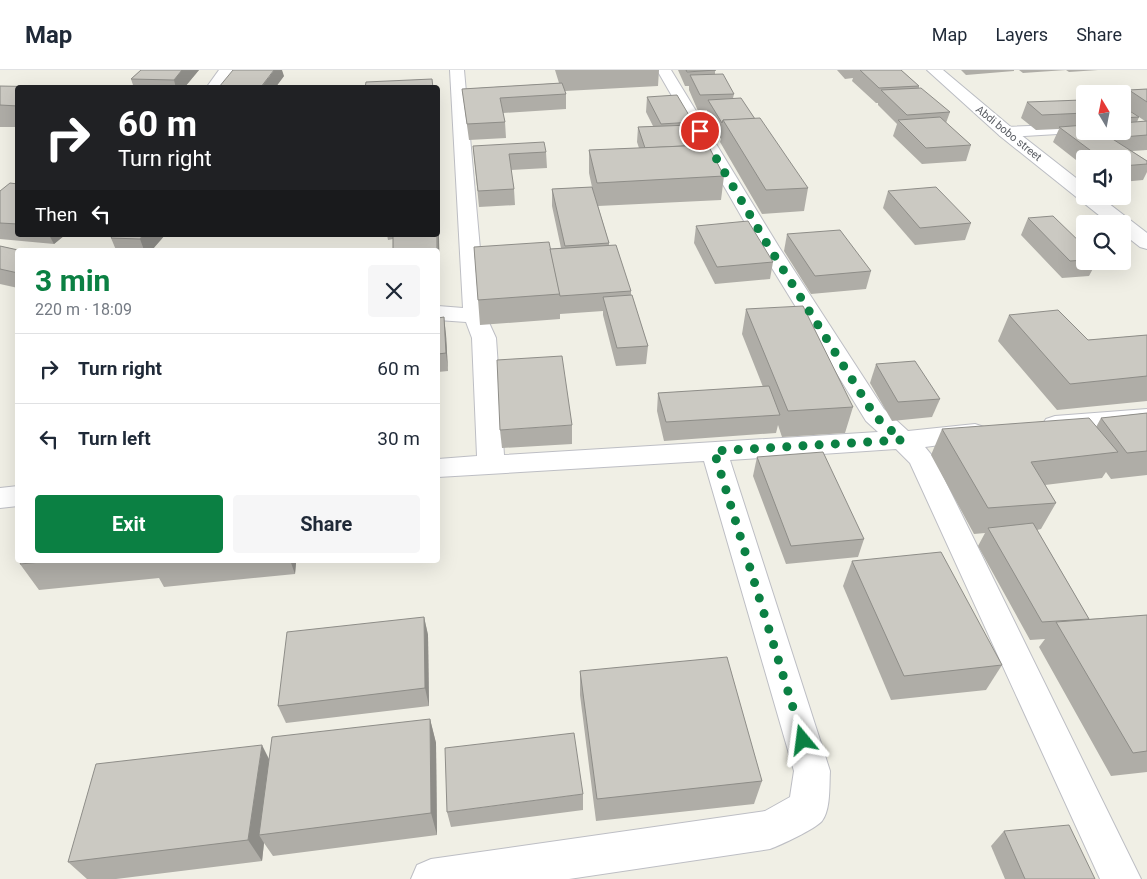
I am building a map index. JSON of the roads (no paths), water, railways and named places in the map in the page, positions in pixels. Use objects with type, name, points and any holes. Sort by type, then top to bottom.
[{"type":"street","points":[[215,85],[227,70]]},
{"type":"street","points":[[457,70],[475,316],[484,338],[492,465]]},
{"type":"street","points":[[664,70],[769,247],[875,416],[921,458],[1121,879]]},
{"type":"street","name":"Abdi bobo street","points":[[934,70],[1006,132],[1076,187]]},
{"type":"street","points":[[1006,132],[1076,129]]},
{"type":"street","name":"Abdi bobo street","points":[[1099,205],[1147,242]]},
{"type":"street","points":[[440,313],[475,316]]},
{"type":"street","points":[[1030,428],[1147,417]]},
{"type":"street","points":[[440,468],[902,440],[1000,430]]},
{"type":"street","points":[[431,879],[770,830],[808,808],[812,771],[714,451]]},
{"type":"street","points":[[0,498],[15,496]]}]
